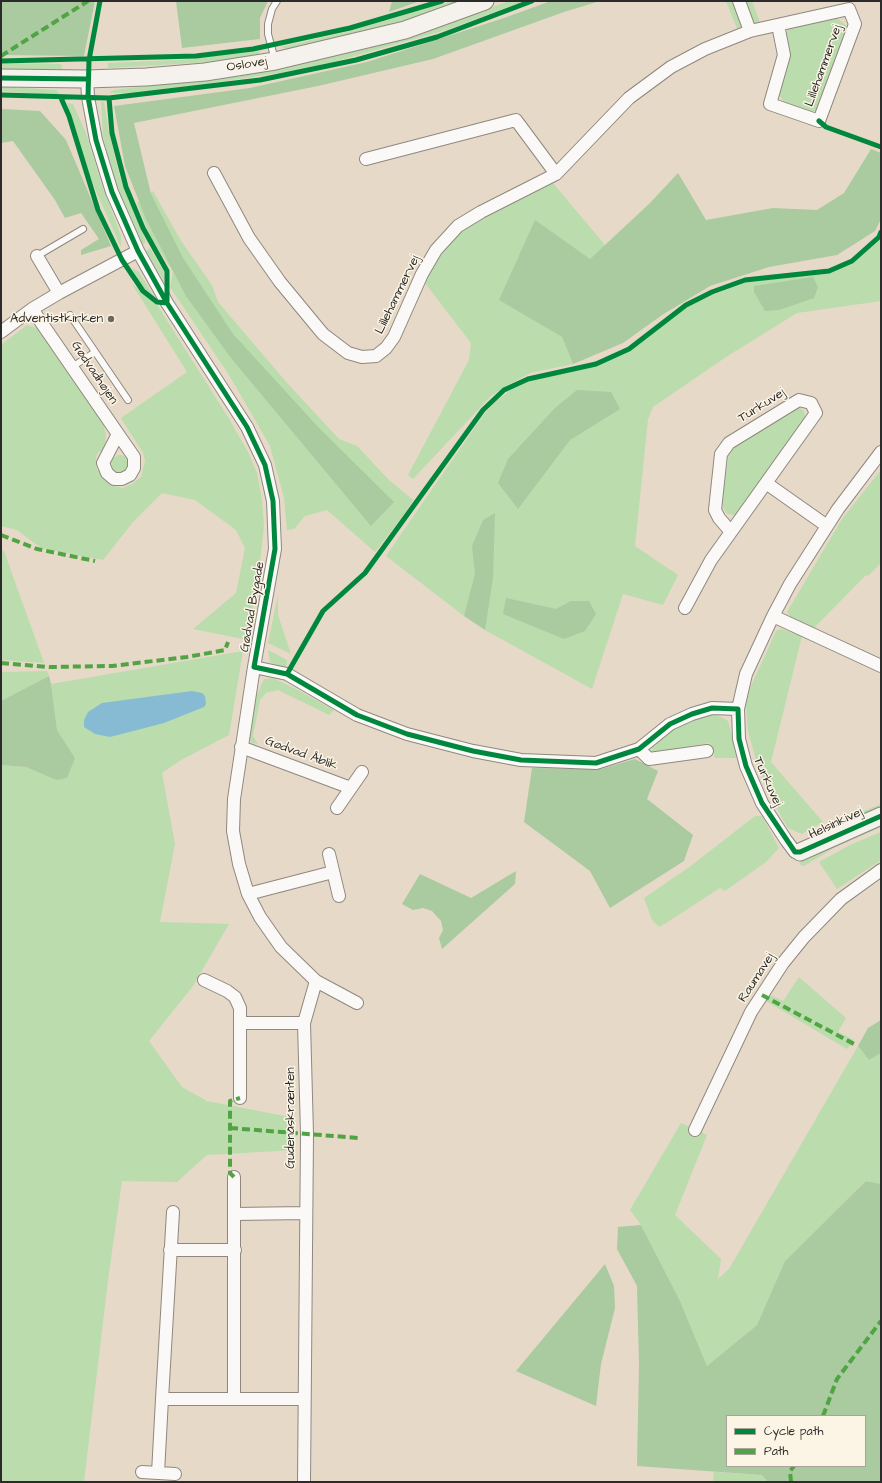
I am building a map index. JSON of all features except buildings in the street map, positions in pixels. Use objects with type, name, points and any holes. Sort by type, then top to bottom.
[{"type":"street","name":"Oslovej","points":[[1,78],[88,79],[205,72],[275,61],[405,30],[485,1]]},
{"type":"street","points":[[738,1],[750,31]]},
{"type":"street","name":"Lillehammervej","points":[[214,173],[249,238],[280,282],[323,334],[348,353],[362,357],[376,356],[386,348],[394,337],[422,274],[436,250],[458,226],[481,212],[556,174],[629,98],[671,67],[705,49],[750,31],[849,9],[854,24],[819,121],[770,104],[784,55],[778,25]]},
{"type":"street","name":"Gødvad Bygade","points":[[88,79],[88,97],[96,140],[112,192],[138,251],[167,303],[247,427],[265,465],[273,501],[275,549],[254,667],[287,674],[357,715],[407,734],[473,751],[521,760],[596,763],[639,749],[670,724],[692,714],[712,708],[738,709]]},
{"type":"street","points":[[366,159],[516,120],[556,174]]},
{"type":"street","points":[[1,332],[32,309],[59,293],[138,251]]},
{"type":"street","points":[[37,256],[59,293]]},
{"type":"street","name":"Gødvadhøjen","points":[[32,309],[118,434]]},
{"type":"street","name":"Turkuvej","points":[[685,608],[711,560],[731,532],[766,483],[816,413],[811,403],[799,400],[729,443],[721,454],[715,510],[719,518],[731,532]]},
{"type":"street","name":"Turkuvej","points":[[800,852],[795,852],[786,840],[759,797],[746,766],[739,739],[738,709],[746,674],[773,616],[803,562],[827,526],[881,452]]},
{"type":"street","points":[[766,483],[827,526]]},
{"type":"street","points":[[773,616],[881,666]]},
{"type":"street","points":[[254,667],[234,799],[233,831],[239,864],[248,894],[260,917],[281,947],[316,980],[357,1003]]},
{"type":"street","name":"Gødvad Åblik","points":[[241,747],[351,788]]},
{"type":"street","points":[[639,749],[649,760],[707,751]]},
{"type":"street","points":[[337,808],[362,772]]},
{"type":"street","name":"Helsinkivej","points":[[800,852],[881,816]]},
{"type":"street","points":[[329,854],[339,896]]},
{"type":"street","name":"Raumavej","points":[[695,1130],[751,1012],[783,963],[804,937],[841,899],[881,870]]},
{"type":"street","points":[[248,894],[333,872]]},
{"type":"street","points":[[204,980],[227,991],[235,997],[240,1008],[240,1098]]},
{"type":"street","name":"Gudenåskrænten","points":[[304,1482],[306,1134],[304,1023],[316,980]]},
{"type":"street","points":[[241,1023],[304,1023]]},
{"type":"street","points":[[234,1177],[234,1399]]},
{"type":"street","points":[[158,1473],[173,1212]]},
{"type":"street","points":[[235,1214],[305,1213]]},
{"type":"street","points":[[170,1250],[235,1250]]},
{"type":"street","points":[[162,1399],[304,1399]]},
{"type":"street","points":[[142,1472],[175,1474]]},
{"type":"lane","points":[[275,61],[268,29],[272,9],[278,1]]},
{"type":"lane","points":[[37,256],[83,229]]},
{"type":"lane","points":[[70,315],[128,400]]},
{"type":"lane","points":[[72,367],[95,352]]},
{"type":"green space","points":[[1,1],[95,1],[84,56],[1,55]]},
{"type":"green space","points":[[176,1],[268,1],[260,18],[260,39],[182,48]]},
{"type":"green space","points":[[392,1],[420,1],[389,12]]},
{"type":"green space","points":[[451,1],[467,1],[408,21],[287,49],[281,47],[347,32]]},
{"type":"green space","points":[[509,1],[524,1],[446,30],[333,62],[285,72],[212,83],[138,93],[109,93],[114,90],[238,74],[343,54],[430,30]]},
{"type":"green space","points":[[551,1],[600,1],[564,12],[433,59],[318,86],[134,123],[151,194],[183,258],[233,334],[319,428],[394,502],[371,526],[231,358],[186,296],[146,219],[125,166],[114,106],[250,88],[367,62],[504,18]]},
{"type":"green space","points":[[726,1],[732,1],[741,25],[738,31]]},
{"type":"green space","points":[[746,1],[752,1],[761,25],[754,22]]},
{"type":"green space","points":[[837,18],[848,27],[819,106],[815,111],[810,111],[785,103],[779,95],[790,56],[786,34],[788,29]]},
{"type":"green space","points":[[260,51],[257,56],[228,61],[108,68],[108,63],[179,60]]},
{"type":"green space","points":[[1,63],[61,64],[62,69],[1,69]]},
{"type":"green space","points":[[1,86],[56,90],[59,93],[58,95],[1,91]]},
{"type":"green space","points":[[101,101],[104,102],[120,178],[146,242],[142,245],[122,201],[110,166],[103,136]]},
{"type":"green space","points":[[67,103],[73,104],[86,133],[102,185],[121,236],[121,247],[91,180]]},
{"type":"green space","points":[[1,109],[40,111],[66,140],[111,246],[81,255],[81,250],[99,239],[81,213],[65,218],[55,200],[13,141],[1,143]]},
{"type":"green space","points":[[871,149],[881,153],[881,219],[875,231],[837,255],[769,267],[710,286],[662,315],[623,343],[573,364],[562,337],[499,300],[535,220],[590,259],[650,203],[678,173],[706,220],[773,208],[817,210],[844,193]]},
{"type":"green space","points":[[552,182],[605,245],[590,259],[500,300],[562,337],[573,364],[530,373],[491,396],[413,479],[408,475],[469,360],[471,343],[425,283],[436,262],[457,235],[486,215]]},
{"type":"green space","points":[[153,191],[181,241],[212,285],[218,302],[288,384],[339,439],[357,446],[389,480],[413,500],[405,513],[375,552],[327,510],[305,516],[294,529],[287,530],[284,498],[270,446],[229,375],[170,287],[173,272],[150,236],[137,203]]},
{"type":"green space","points":[[881,237],[881,301],[797,313],[726,357],[653,407],[648,419],[635,546],[678,575],[663,605],[623,594],[592,689],[485,630],[480,570],[464,616],[386,556],[482,417],[492,405],[509,391],[526,382],[595,366],[626,353],[687,306],[745,282],[830,273],[854,260]]},
{"type":"green space","points":[[150,248],[164,272],[164,282],[146,251]]},
{"type":"green space","points":[[132,268],[139,272],[155,298],[140,284]]},
{"type":"green space","points":[[813,277],[818,287],[814,298],[779,310],[765,311],[754,292],[754,286]]},
{"type":"green space","points":[[132,284],[156,303],[228,417],[248,452],[257,473],[262,500],[264,526],[259,571],[248,635],[243,639],[193,629],[236,593],[245,548],[236,530],[195,500],[162,493],[133,522],[103,560],[41,548],[17,530],[1,526],[1,345],[27,325],[37,328],[103,423],[106,434],[105,445],[103,453],[99,451],[96,457],[97,469],[103,478],[113,486],[123,488],[132,484],[141,477],[145,461],[143,453],[121,418],[187,372]]},
{"type":"green space","points":[[577,390],[611,392],[620,409],[570,440],[518,509],[498,483],[508,459],[555,408]]},
{"type":"green space","points":[[799,407],[804,411],[805,418],[741,512],[736,516],[726,513],[722,504],[731,448],[791,410]]},
{"type":"green space","points":[[116,455],[124,455],[129,460],[127,471],[124,473],[116,473],[111,468],[111,460]]},
{"type":"green space","points":[[881,470],[881,563],[868,576],[866,575],[814,628],[791,618],[787,612],[842,519]]},
{"type":"green space","points":[[495,513],[493,578],[485,630],[464,616],[475,574],[472,546],[483,520]]},
{"type":"green space","points":[[1,550],[4,551],[44,663],[1,660]]},
{"type":"green space","points":[[278,595],[278,615],[291,654],[268,643]]},
{"type":"green space","points":[[506,598],[556,609],[571,601],[589,601],[596,614],[585,631],[564,639],[503,614]]},
{"type":"green space","points":[[781,629],[802,636],[771,762],[823,822],[802,834],[788,828],[774,804],[757,764],[748,731],[746,705],[750,688],[776,631]]},
{"type":"green space","points":[[268,650],[287,660],[286,669],[270,662]]},
{"type":"green space","points":[[243,651],[229,735],[181,760],[162,773],[175,844],[160,922],[229,924],[193,986],[149,1041],[182,1087],[207,1101],[295,1118],[295,1150],[207,1155],[177,1182],[122,1181],[108,1280],[84,1482],[1,1482],[1,765],[26,767],[56,780],[75,758],[57,730],[51,684]]},
{"type":"green space","points":[[47,671],[49,676],[1,701],[1,672]]},
{"type":"green space","points":[[49,676],[57,730],[75,758],[67,778],[56,780],[26,767],[1,765],[1,701]]},
{"type":"green space","points":[[273,678],[334,710],[329,715],[278,690],[266,693],[260,700],[253,736],[258,744],[251,743],[249,735],[256,697],[264,679]]},
{"type":"green space","points":[[715,714],[728,721],[738,758],[715,758],[710,743],[652,752],[652,747],[677,726],[700,717]]},
{"type":"green space","points":[[635,759],[658,771],[647,799],[693,835],[684,861],[610,908],[590,871],[524,822],[532,768],[601,769]]},
{"type":"green space","points":[[881,804],[881,808],[809,837],[849,817]]},
{"type":"green space","points":[[755,816],[762,816],[779,848],[766,862],[725,891],[720,888],[659,927],[652,920],[644,898],[688,868]]},
{"type":"green space","points":[[881,823],[881,827],[834,848],[804,866],[799,863]]},
{"type":"green space","points":[[881,832],[881,860],[837,889],[819,862],[850,845]]},
{"type":"green space","points":[[516,871],[515,884],[442,949],[439,938],[443,930],[441,921],[432,911],[423,908],[413,910],[402,904],[420,874],[471,898]]},
{"type":"green space","points":[[799,977],[846,1018],[838,1032],[854,1040],[847,1049],[766,1001],[771,995],[783,1001]]},
{"type":"green space","points":[[881,1020],[881,1053],[869,1060],[858,1046],[868,1028]]},
{"type":"green space","points":[[858,1046],[869,1060],[881,1053],[881,1184],[866,1181],[785,1261],[757,1325],[707,1366],[680,1301],[641,1225],[630,1210],[681,1123],[707,1135],[675,1215],[721,1259],[718,1279],[729,1269]]},
{"type":"green space","points":[[866,1181],[881,1184],[881,1482],[768,1482],[762,1475],[637,1466],[639,1365],[637,1286],[617,1249],[618,1227],[641,1225],[680,1301],[707,1366],[757,1325],[785,1261]]},
{"type":"green space","points":[[605,1264],[614,1286],[615,1308],[601,1364],[596,1406],[516,1371]]},
{"type":"green space","points":[[714,1472],[763,1475],[768,1482],[713,1482]]},
{"type":"water","points":[[192,691],[202,693],[205,696],[206,704],[204,707],[164,723],[110,737],[95,734],[84,727],[84,720],[88,712],[102,703]]},
{"type":"marked path","points":[[1,56],[88,1]]},
{"type":"marked path","points":[[1,535],[37,549],[95,561]]},
{"type":"marked path","points":[[1,663],[49,667],[112,666],[187,657],[225,650],[228,642]]},
{"type":"marked path","points":[[762,995],[854,1044]]},
{"type":"marked path","points":[[234,1177],[230,1173],[230,1101],[240,1098]]},
{"type":"marked path","points":[[230,1128],[359,1138]]},
{"type":"marked path","points":[[823,1415],[837,1379],[881,1321]]},
{"type":"marked path","points":[[791,1482],[790,1471],[793,1467]]},
{"type":"cycle path","points":[[100,1],[89,60],[88,97],[96,140],[112,192],[138,251],[167,303],[247,427],[265,465],[273,501],[275,549],[254,667],[287,674],[357,715],[407,734],[473,751],[521,760],[596,763],[639,749],[670,724],[692,714],[712,708],[738,709],[739,739],[746,766],[762,803],[795,852],[800,852],[881,816]]},
{"type":"cycle path","points":[[1,61],[196,56],[253,49],[350,28],[442,1]]},
{"type":"cycle path","points":[[1,95],[109,98],[260,80],[356,60],[437,37],[532,1]]},
{"type":"cycle path","points":[[1,78],[87,79]]},
{"type":"cycle path","points":[[61,98],[69,116],[98,210],[122,260],[143,291],[157,302],[167,303]]},
{"type":"cycle path","points":[[109,98],[112,133],[126,187],[143,228],[167,271],[167,301]]},
{"type":"cycle path","points":[[819,121],[826,127],[881,147]]},
{"type":"cycle path","points":[[287,674],[323,611],[365,573],[483,410],[504,390],[528,379],[596,364],[629,349],[686,305],[712,292],[745,280],[829,271],[852,261],[879,237],[881,232]]},
{"type":"place","name":"Adventistkirken","points":[[111,319]]}]
